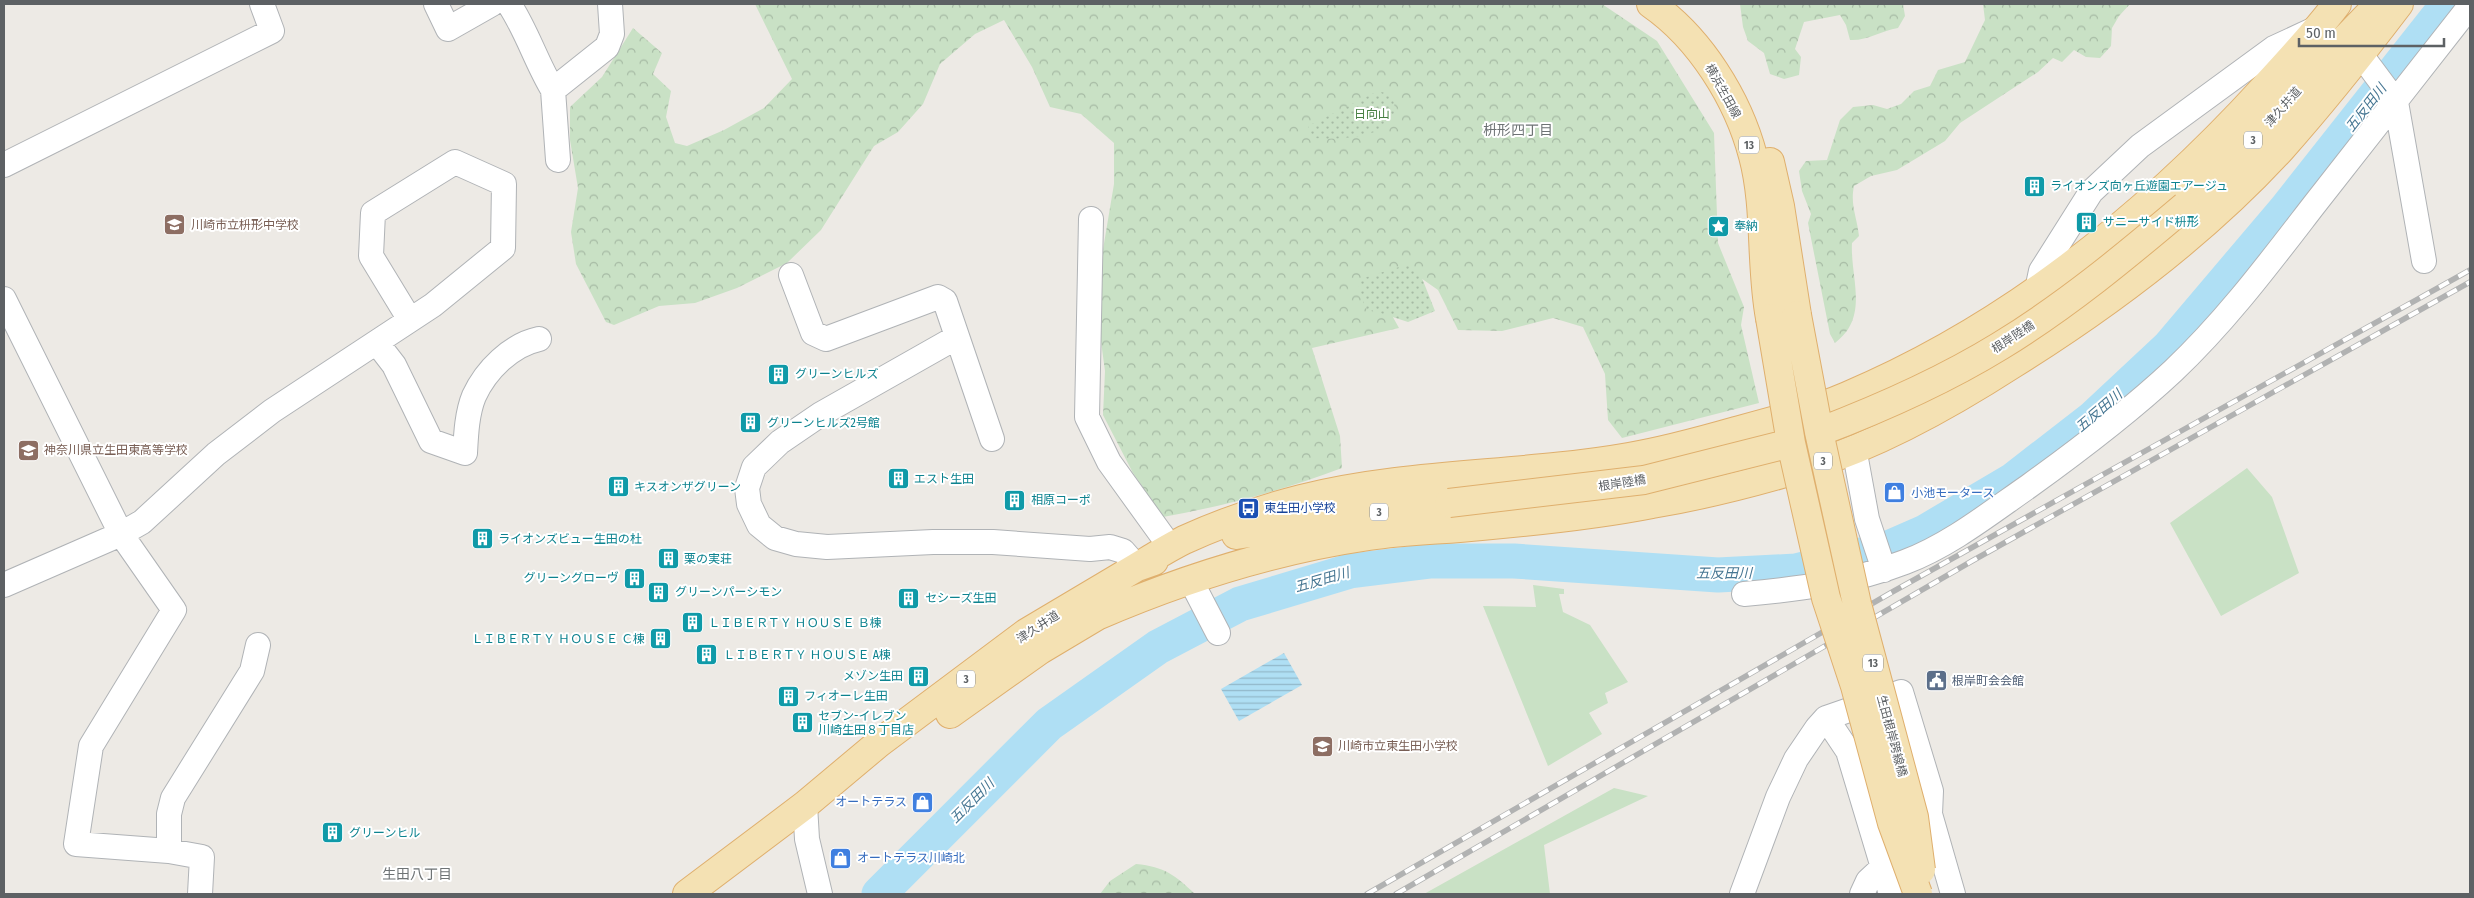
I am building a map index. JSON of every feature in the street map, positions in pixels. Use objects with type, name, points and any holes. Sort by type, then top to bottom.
[{"type":"main road","name":"横浜生田線","points":[[1652,4],[1688,36],[1704,58],[1740,120],[1753,157],[1759,192],[1770,318],[1791,443]]},
{"type":"main road","name":"横浜生田線","points":[[1678,4],[1704,28],[1720,50],[1745,92],[1764,134],[1780,206],[1797,315],[1819,432]]},
{"type":"main road","name":"3","points":[[1136,567],[1186,540],[1250,515],[1311,497],[1372,486],[1629,458],[1755,426],[1844,397],[1920,361],[2001,313],[2037,290],[2109,235],[2206,148],[2319,28],[2337,4]]},
{"type":"main road","name":"津久井道","points":[[2315,70],[2352,4]]},
{"type":"main road","name":"津久井道","points":[[2185,206],[2258,135],[2315,70],[2379,4]]},
{"type":"main road","name":"3","points":[[1097,616],[1190,579],[1260,557],[1372,535],[1482,526],[1635,507],[1705,494],[1814,464],[1854,448],[1945,404],[2029,354],[2071,327],[2203,224],[2280,150],[2360,55],[2399,4]]},
{"type":"main road","name":"根岸陸橋","points":[[1449,503],[1644,480],[1791,443],[1879,409],[1933,384],[2001,346],[2087,285],[2185,206]]},
{"type":"main road","points":[[2037,290],[2038,304],[2047,320],[2054,326],[2071,327]]},
{"type":"main road","points":[[2001,313],[2016,316],[2023,322],[2030,340],[2029,354]]},
{"type":"main road","name":"生田根岸跨線橋","points":[[1819,432],[1857,604],[1914,817],[1924,894]]},
{"type":"main road","name":"生田根岸跨線橋","points":[[1791,443],[1826,598],[1855,686],[1892,823],[1918,894]]},
{"type":"main road","points":[[1629,458],[1635,507]]},
{"type":"main road","name":"津久井道","points":[[688,894],[805,805],[859,759],[1026,633],[1136,567],[1192,547],[1250,531],[1449,503]]},
{"type":"main road","name":"津久井道","points":[[805,805],[856,779],[1040,650],[1143,589],[1195,563],[1309,524]]},
{"type":"street","points":[[4,165],[272,31],[262,4]]},
{"type":"street","points":[[436,4],[448,29],[492,4]]},
{"type":"street","points":[[508,4],[518,18],[553,90],[558,160]]},
{"type":"street","points":[[553,90],[607,47],[612,34],[610,4]]},
{"type":"street","points":[[1744,594],[1795,590],[1840,582],[1879,558],[1908,561],[1964,532],[2070,456],[2173,370],[2225,316],[2266,267],[2394,100],[2470,6]]},
{"type":"street","points":[[2037,290],[2040,271],[2091,192],[2133,153],[2274,48],[2319,28]]},
{"type":"street","points":[[2360,55],[2379,77],[2394,100],[2424,261]]},
{"type":"street","points":[[4,585],[121,534],[142,522],[216,454],[272,411],[433,305],[503,248],[504,184],[456,162],[373,213],[371,256],[410,320]]},
{"type":"street","points":[[1091,219],[1088,417],[1108,462],[1171,548]]},
{"type":"street","points":[[792,275],[813,333],[826,339],[938,297],[945,301],[992,439]]},
{"type":"street","points":[[4,299],[121,534],[174,610],[91,746],[76,844],[168,851],[202,857],[200,894]]},
{"type":"street","points":[[958,337],[821,414],[780,442],[754,467],[748,488],[749,504],[759,525],[775,538],[796,544],[827,547],[933,542],[993,542],[1090,549],[1110,547],[1123,551],[1136,567]]},
{"type":"street","points":[[378,343],[394,365],[431,441],[465,453],[466,425],[474,396],[492,369],[515,348],[539,338]]},
{"type":"street","points":[[1854,448],[1879,558]]},
{"type":"street","points":[[1190,579],[1216,630]]},
{"type":"street","points":[[168,851],[173,798],[252,672],[258,645]]},
{"type":"street","points":[[1742,894],[1778,797],[1801,751],[1826,718],[1901,692],[1931,790],[1930,814],[1953,894]]},
{"type":"street","points":[[1826,718],[1848,751],[1891,894]]},
{"type":"street","points":[[805,805],[807,839],[820,894]]},
{"type":"street","points":[[1862,894],[1868,881],[1882,867]]},
{"type":"green space","points":[[755,4],[1602,4],[1657,41],[1714,133],[1718,243],[1744,307],[1741,325],[1759,403],[1622,438],[1608,420],[1605,374],[1583,327],[1553,318],[1502,331],[1458,330],[1438,290],[1408,269],[1389,310],[1399,328],[1312,348],[1340,436],[1342,468],[1254,497],[1163,517],[1133,473],[1103,415],[1105,371],[1095,297],[1114,184],[1114,143],[1081,114],[1050,107],[1032,67],[1004,20],[975,34],[940,64],[923,104],[898,132],[874,146],[821,230],[787,263],[737,288],[695,303],[659,306],[614,325],[606,322],[576,264],[571,232],[578,188],[570,140],[570,107],[602,77],[633,28],[662,53],[653,74],[671,91],[666,117],[675,143],[687,146],[724,130],[764,108],[792,79]]},
{"type":"green space","points":[[1740,4],[1903,4],[1905,16],[1898,28],[1856,40],[1850,40],[1846,25],[1840,15],[1804,22],[1795,49],[1801,57],[1799,75],[1784,79],[1770,74],[1764,53],[1748,41],[1743,27]]},
{"type":"green space","points":[[1983,4],[2130,4],[2119,16],[2112,28],[2111,46],[2100,58],[2086,57],[2074,50],[2062,62],[2053,58],[2038,72],[1960,123],[1945,141],[1897,170],[1871,176],[1854,186],[1853,205],[1859,236],[1852,243],[1856,296],[1855,309],[1846,333],[1835,343],[1830,334],[1808,223],[1811,214],[1802,191],[1799,171],[1806,161],[1827,160],[1840,120],[1853,107],[1873,105],[1887,109],[1901,104],[1914,91],[1930,86],[1938,70],[1965,62],[1985,20]]},
{"type":"green space","name":"日向山","points":[[1378,91],[1392,95],[1395,107],[1391,120],[1384,127],[1361,136],[1334,139],[1313,138],[1308,126]]},
{"type":"green space","points":[[1409,264],[1420,273],[1435,311],[1408,322],[1365,308],[1357,280]]},
{"type":"green space","points":[[2247,468],[2272,497],[2299,573],[2221,616],[2170,523]]},
{"type":"green space","points":[[1533,585],[1564,589],[1564,594],[1559,594],[1563,612],[1590,625],[1628,682],[1605,693],[1608,703],[1589,713],[1602,734],[1548,766],[1483,606],[1536,607]]},
{"type":"green space","points":[[1614,788],[1648,796],[1544,845],[1550,894],[1424,894]]},
{"type":"green space","points":[[1136,864],[1155,867],[1169,873],[1195,894],[1100,894],[1110,881]]},
{"type":"water","points":[[1284,653],[1302,685],[1239,721],[1221,689]]},
{"type":"waterway","name":"五反田川","points":[[879,894],[1049,724],[1158,647],[1240,604],[1350,571],[1431,561],[1514,561],[1718,575],[1796,571],[1886,549],[1925,532],[2013,480],[2093,418],[2169,347],[2286,209],[2448,4]]},
{"type":"railway","points":[[1367,894],[1894,591],[2470,270]]},
{"type":"railway","points":[[1396,894],[1972,561],[2470,282]]},
{"type":"place","name":"ライオンズ向ヶ丘遊園エアージュ","points":[[2034,186]]},
{"type":"place","name":"サニーサイド枡形","points":[[2087,222]]},
{"type":"place","name":"川崎市立枡形中学校","points":[[175,225]]},
{"type":"place","name":"奉納","points":[[1718,226]]},
{"type":"place","name":"グリーンヒルズ","points":[[779,374]]},
{"type":"place","name":"グリーンヒルズ2号館","points":[[751,423]]},
{"type":"place","name":"神奈川県立生田東高等学校","points":[[28,450]]},
{"type":"place","name":"エスト生田","points":[[898,479]]},
{"type":"place","name":"キスオンザグリーン","points":[[618,487]]},
{"type":"place","name":"小池モータース","points":[[1895,493]]},
{"type":"place","name":"相原コーポ","points":[[1015,500]]},
{"type":"place","name":"東生田小学校","points":[[1248,508]]},
{"type":"place","name":"ライオンズビュー生田の杜","points":[[482,539]]},
{"type":"place","name":"栗の実荘","points":[[668,559]]},
{"type":"place","name":"グリーングローヴ","points":[[635,578]]},
{"type":"place","name":"グリーンパーシモン","points":[[659,592]]},
{"type":"place","name":"セシーズ生田","points":[[909,598]]},
{"type":"place","name":"ＬＩＢＥＲＴＹ ＨＯＵＳＥ Ｂ棟","points":[[692,623]]},
{"type":"place","name":"ＬＩＢＥＲＴＹ ＨＯＵＳＥ Ｃ棟","points":[[661,639]]},
{"type":"place","name":"ＬＩＢＥＲＴＹ ＨＯＵＳＥ A棟","points":[[707,655]]},
{"type":"place","name":"メゾン生田","points":[[919,676]]},
{"type":"place","name":"根岸町会会館","points":[[1936,681]]},
{"type":"place","name":"フィオーレ生田","points":[[788,696]]},
{"type":"place","name":"セブン-イレブン 川崎生田８丁目店","points":[[802,723]]},
{"type":"place","name":"川崎市立東生田小学校","points":[[1322,746]]},
{"type":"place","name":"オートテラス","points":[[923,802]]},
{"type":"place","name":"グリーンヒル","points":[[333,833]]},
{"type":"place","name":"オートテラス川崎北","points":[[841,858]]},
{"type":"district","name":"枡形四丁目","points":[[1518,130]]},
{"type":"district","name":"生田八丁目","points":[[417,874]]}]
